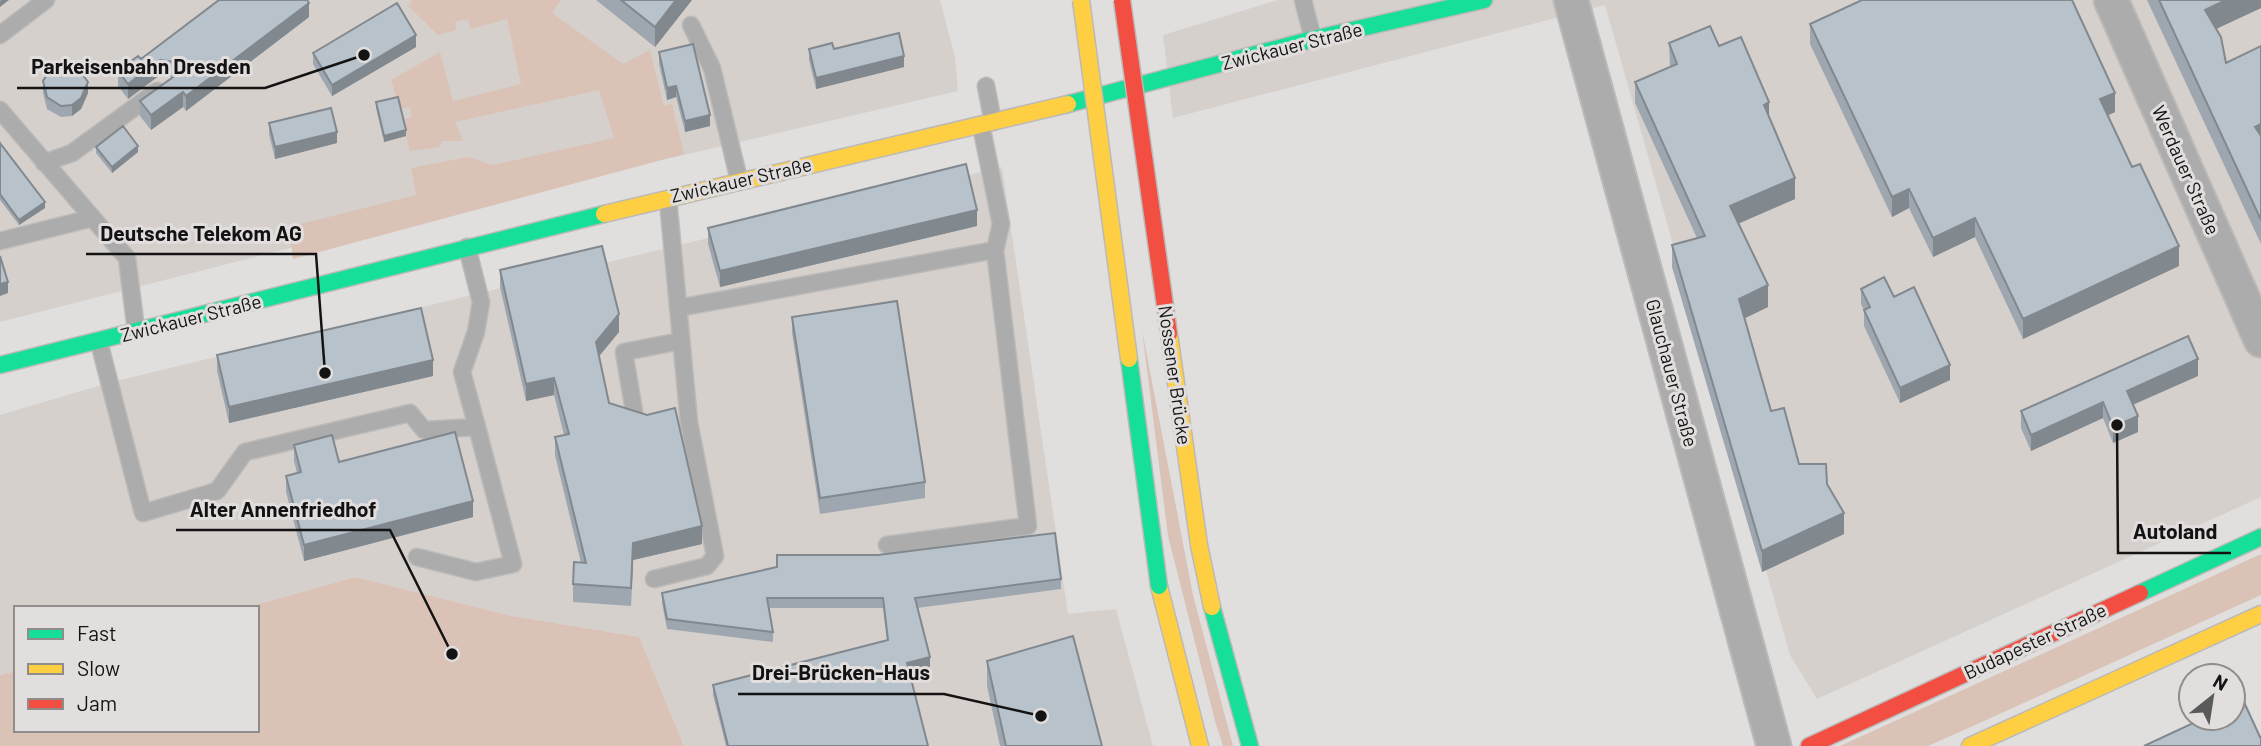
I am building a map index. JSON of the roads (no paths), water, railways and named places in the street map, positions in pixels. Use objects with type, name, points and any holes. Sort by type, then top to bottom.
[{"type":"main road","points":[[1081,0],[1158,586],[1200,746]]},
{"type":"main road","name":"Nossener Brücke","points":[[1122,0],[1199,545],[1212,607],[1250,746]]},
{"type":"main road","name":"Zwickauer Straße","points":[[0,365],[136,333],[668,197],[987,124],[1313,39],[1484,0]]},
{"type":"main road","name":"Budapester Straße","points":[[1809,746],[2261,537]]},
{"type":"main road","points":[[1970,746],[2261,614]]},
{"type":"street","name":"Glauchauer Straße","points":[[1571,0],[1774,746]]},
{"type":"street","name":"Werdauer Straße","points":[[2111,0],[2261,340]]},
{"type":"lane","points":[[0,35],[46,0]]},
{"type":"lane","points":[[1303,0],[1313,39]]},
{"type":"lane","points":[[691,25],[712,68],[739,180]]},
{"type":"lane","points":[[44,163],[72,153],[166,84]]},
{"type":"lane","points":[[887,545],[1028,526],[995,250],[1001,224],[987,124],[985,86]]},
{"type":"lane","points":[[0,110],[127,258],[136,333]]},
{"type":"lane","points":[[654,579],[707,566],[715,556],[689,422],[668,197]]},
{"type":"lane","points":[[0,241],[92,218]]},
{"type":"lane","points":[[417,557],[476,572],[513,564],[462,372],[481,302],[467,247]]},
{"type":"lane","points":[[678,308],[995,250]]},
{"type":"lane","points":[[635,411],[624,352],[681,341]]},
{"type":"lane","points":[[99,342],[143,513],[217,491],[245,452],[410,413],[424,430],[477,427]]},
{"type":"place","name":"Parkeisenbahn Dresden","points":[[364,55]]},
{"type":"place","name":"Deutsche Telekom AG","points":[[325,373]]},
{"type":"place","name":"Autoland","points":[[2117,425]]},
{"type":"place","name":"Alter Annenfriedhof","points":[[452,654]]},
{"type":"place","name":"Drei-Brücken-Haus","points":[[1041,716]]}]
